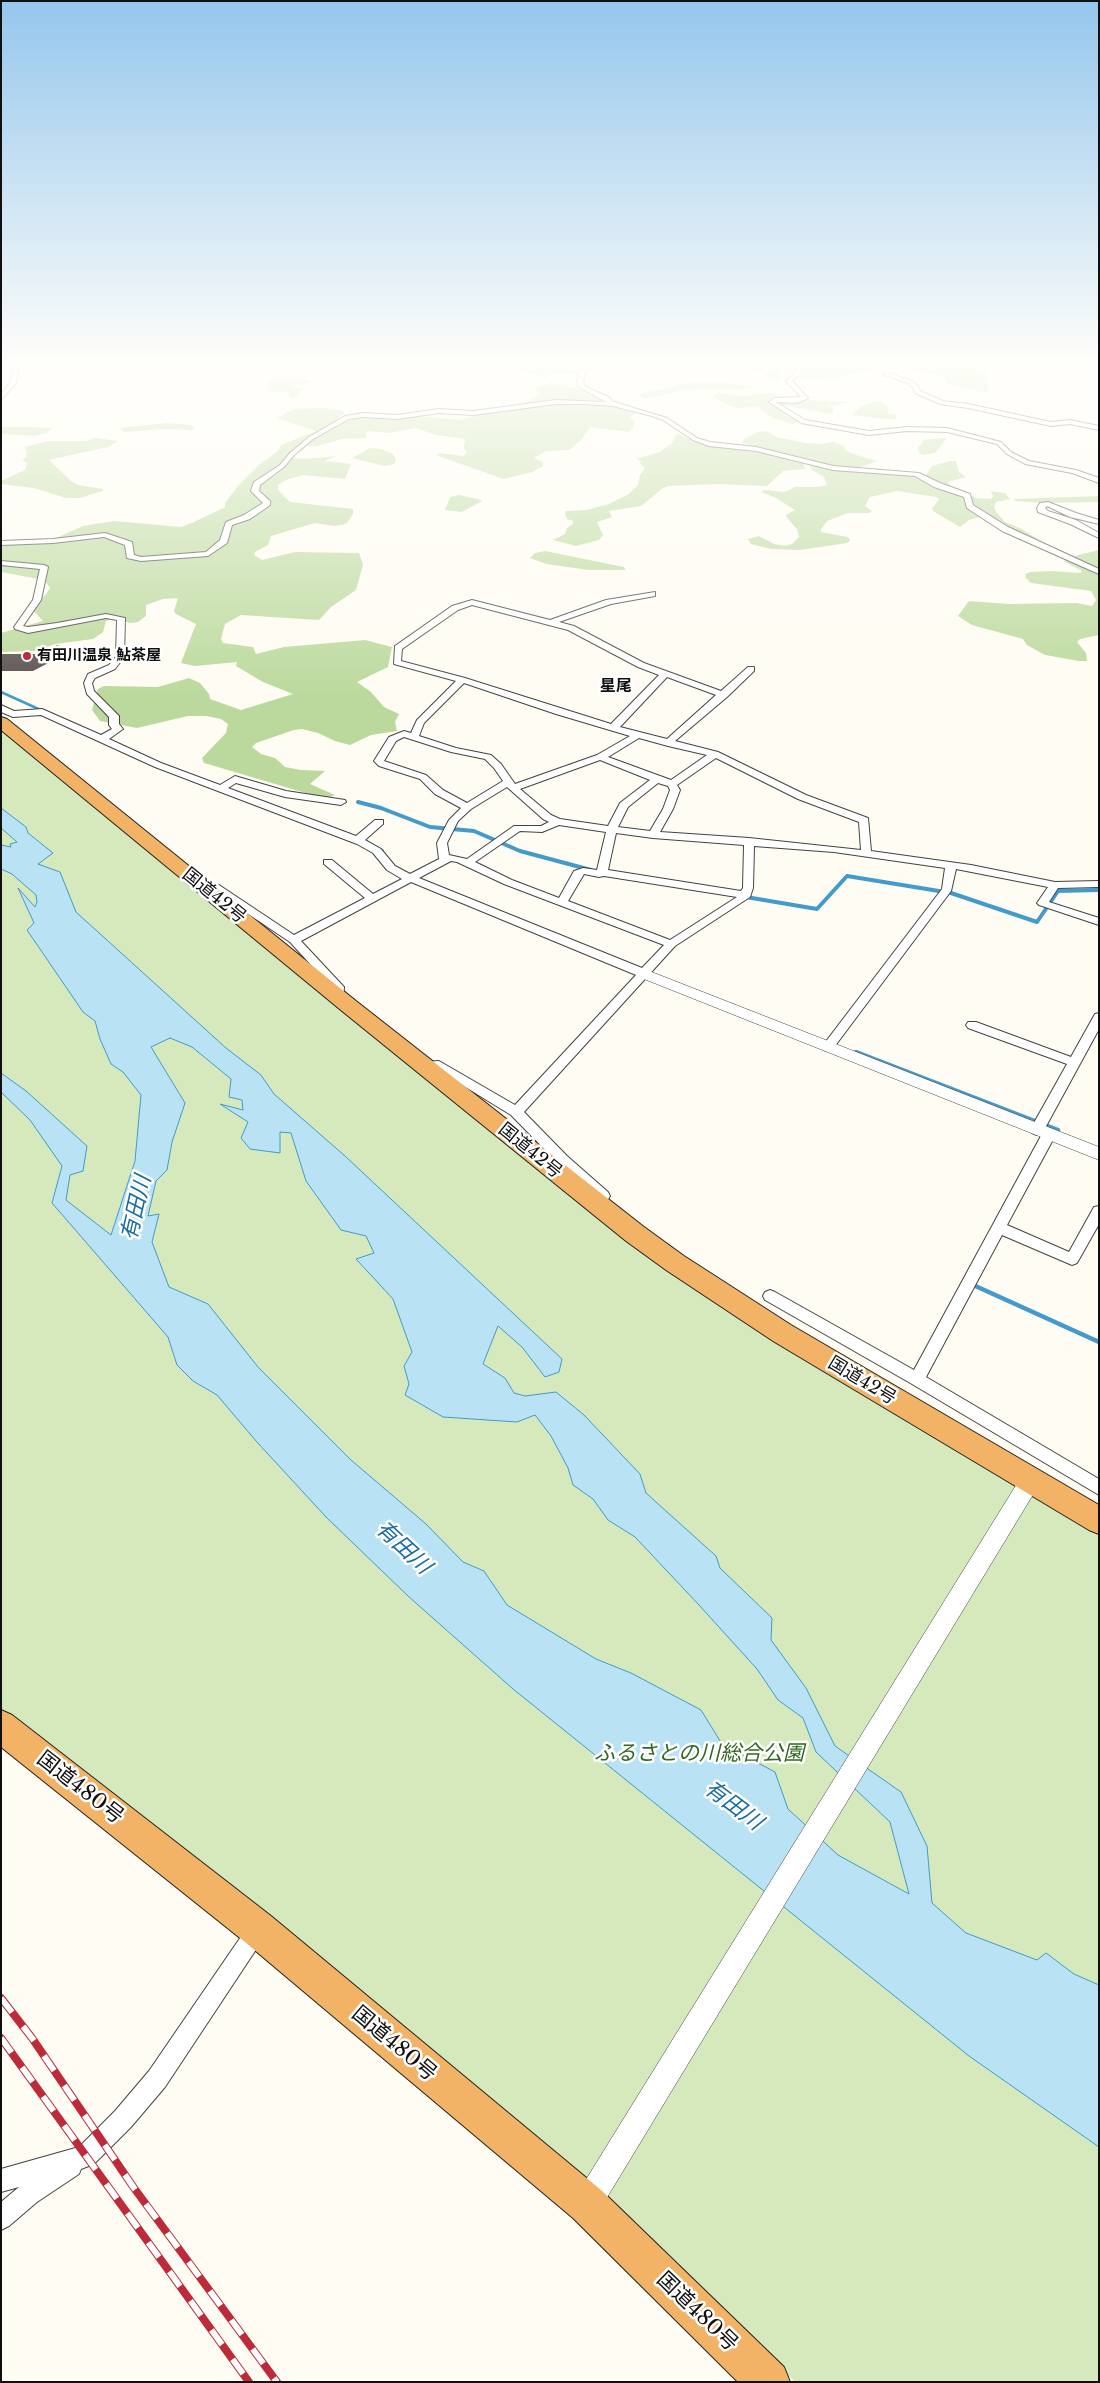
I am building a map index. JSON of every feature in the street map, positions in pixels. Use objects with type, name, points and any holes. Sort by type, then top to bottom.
[{"type":"highway","name":"国道42号","points":[[1,722],[339,998],[597,1205],[675,1263],[782,1333],[1027,1486],[1099,1521]]},
{"type":"highway","name":"国道480号","points":[[1,1726],[258,1929],[595,2190],[769,2382]]},
{"type":"street","points":[[1,543],[53,541],[99,535],[118,539],[129,544],[130,556],[140,559],[208,554],[224,541],[229,524],[246,517],[266,503],[255,491],[257,484],[268,476]]},
{"type":"street","points":[[921,476],[937,485],[967,496],[970,506],[1005,528],[1099,572]]},
{"type":"street","points":[[1087,476],[1099,481]]},
{"type":"street","points":[[1099,522],[1073,515],[1048,504],[1043,505],[1041,510],[1073,522],[1099,536]]},
{"type":"street","points":[[1,563],[44,567],[37,600],[18,628],[28,630],[106,616],[121,618],[120,657],[112,666],[92,676],[87,688],[114,716],[114,725],[118,729],[100,740]]},
{"type":"street","points":[[552,622],[608,602],[652,594]]},
{"type":"street","points":[[724,694],[629,660],[581,632],[552,622],[467,602],[399,646],[397,659],[399,663],[462,680],[613,728],[716,754],[802,797],[864,820],[866,853]]},
{"type":"street","points":[[668,743],[751,669]]},
{"type":"street","points":[[613,728],[636,701],[665,674]]},
{"type":"street","points":[[414,736],[420,722],[462,680]]},
{"type":"street","points":[[1,708],[13,714],[42,712],[100,740],[357,841],[377,851],[391,868],[409,878],[644,974],[1099,1154]]},
{"type":"street","points":[[467,806],[439,792],[423,778],[406,770],[382,764],[379,761],[395,737],[404,734],[414,736],[454,750],[488,757],[498,766],[511,785],[547,817],[558,822],[653,835],[749,841],[866,853],[951,865],[1055,885],[1099,884]]},
{"type":"street","points":[[444,859],[442,854],[444,839],[454,820],[467,806],[511,785],[600,757],[638,735]]},
{"type":"street","points":[[672,784],[716,754]]},
{"type":"street","points":[[600,757],[672,784],[675,790],[671,803],[653,835]]},
{"type":"street","points":[[221,789],[235,779],[285,794],[341,802]]},
{"type":"street","points":[[602,872],[611,830],[624,805],[657,779]]},
{"type":"street","points":[[357,841],[379,822]]},
{"type":"street","points":[[467,863],[518,828],[542,829],[558,822]]},
{"type":"street","points":[[516,1112],[671,944],[740,901],[746,895],[748,888],[749,841]]},
{"type":"street","points":[[294,940],[444,859],[454,858],[508,882],[671,944]]},
{"type":"street","points":[[328,862],[372,898]]},
{"type":"street","points":[[828,1047],[947,889],[951,865]]},
{"type":"street","points":[[562,902],[580,872],[599,874],[602,872],[746,895]]},
{"type":"street","points":[[196,882],[215,887],[294,940],[338,987],[339,998]]},
{"type":"street","points":[[1055,885],[1043,903],[1099,922]]},
{"type":"street","points":[[917,1379],[998,1227],[1043,1132],[1073,1062],[1099,1017]]},
{"type":"street","points":[[972,1025],[1073,1062]]},
{"type":"street","points":[[424,1066],[435,1064],[516,1112],[603,1196],[597,1205]]},
{"type":"street","points":[[998,1227],[1072,1259],[1099,1212]]},
{"type":"street","points":[[770,1296],[917,1379],[1099,1488]]},
{"type":"street","points":[[595,2190],[1027,1486]]},
{"type":"street","points":[[1,2218],[29,2194],[86,2156],[123,2119],[157,2079],[258,1929]]},
{"type":"street","points":[[1,2182],[86,2156]]},
{"type":"green space","points":[[11,476],[66,476],[78,485],[103,489],[103,491],[79,498],[66,498],[34,488],[1,484],[1,481]]},
{"type":"green space","points":[[248,476],[299,476],[286,480],[278,485],[278,490],[290,502],[353,509],[353,514],[347,523],[334,526],[315,523],[271,536],[268,545],[255,552],[254,555],[262,560],[295,552],[359,553],[363,565],[356,590],[331,607],[319,620],[241,615],[225,624],[221,639],[223,643],[253,647],[256,654],[284,647],[365,640],[392,647],[388,667],[357,682],[371,692],[384,707],[399,714],[395,722],[397,731],[371,735],[350,745],[302,729],[256,743],[252,747],[261,754],[275,758],[285,767],[325,771],[310,784],[335,795],[326,799],[204,763],[202,758],[226,733],[228,724],[221,719],[206,716],[188,716],[137,728],[100,721],[92,710],[98,689],[104,686],[158,687],[189,678],[200,683],[209,694],[210,699],[241,710],[293,694],[263,682],[236,666],[237,662],[195,666],[181,663],[196,624],[176,614],[174,611],[178,598],[163,599],[146,605],[146,616],[138,622],[130,623],[113,618],[106,621],[103,632],[93,639],[55,644],[36,651],[1,652],[1,633],[43,621],[32,609],[50,588],[44,580],[1,572],[1,545],[56,538],[83,526],[114,521],[181,527],[225,507],[225,503]]},
{"type":"green space","points":[[316,476],[346,476],[345,479]]},
{"type":"green space","points":[[495,476],[515,476],[503,479]]},
{"type":"green space","points":[[640,476],[777,476],[767,486],[719,484],[668,486],[641,506],[609,511],[612,517],[597,522],[603,535],[599,540],[576,546],[553,540],[565,534],[567,528],[573,524],[573,521],[567,519],[566,511],[586,510],[609,504],[629,494],[638,485]]},
{"type":"green space","points":[[823,476],[965,476],[948,482],[950,485],[976,498],[991,499],[993,496],[991,491],[1005,493],[1010,499],[996,502],[994,507],[997,513],[1005,522],[1022,529],[1039,540],[984,516],[969,520],[960,527],[933,511],[932,509],[939,499],[936,497],[897,491],[870,497],[865,506],[872,511],[869,513],[848,513],[827,521],[821,532],[848,537],[850,540],[847,543],[800,550],[771,549],[751,544],[748,539],[759,536],[774,544],[785,546],[792,544],[799,537],[797,529],[786,515],[795,510],[776,498],[761,492],[764,490],[785,492],[795,487],[827,485]]},
{"type":"green space","points":[[459,495],[482,501],[462,512],[445,510],[450,497]]},
{"type":"green space","points":[[1099,496],[1099,502],[1043,503],[1015,501],[1014,499]]},
{"type":"green space","points":[[1099,550],[1099,635],[1080,639],[1077,642],[1086,653],[1087,661],[1045,655],[1027,645],[1023,639],[972,625],[958,616],[969,601],[1009,604],[1077,603],[1092,606],[1096,600],[1091,591],[1031,583],[1025,577],[1030,572],[1080,573],[1082,571],[1064,561],[1066,558]]},
{"type":"green space","points":[[545,551],[624,567],[626,570],[589,570],[546,564],[530,558],[535,553]]},
{"type":"green space","name":"ふるさとの川総合公園","points":[[1,728],[628,1233],[1099,1529],[1099,2382],[795,2382],[646,2235],[549,2146],[431,2050],[1,1714]]},
{"type":"water","name":"有田川","points":[[1,808],[26,827],[28,833],[53,853],[38,864],[60,872],[76,912],[226,1048],[261,1075],[274,1094],[345,1156],[562,1359],[559,1372],[545,1377],[522,1347],[498,1326],[483,1364],[505,1378],[514,1393],[525,1396],[556,1392],[584,1415],[640,1474],[646,1493],[716,1556],[720,1568],[772,1618],[771,1640],[806,1688],[835,1746],[901,1792],[927,1846],[932,1903],[966,1933],[1037,1960],[1046,1953],[1074,1974],[1099,1985],[1099,2147],[969,2056],[513,1689],[408,1596],[326,1517],[256,1441],[217,1395],[193,1381],[177,1365],[168,1337],[52,1203],[62,1166],[30,1120],[1,1092],[1,1073],[26,1091],[87,1146],[83,1171],[70,1175],[66,1200],[111,1235],[135,1161],[141,1095],[123,1072],[111,1064],[100,1039],[95,1021],[83,1012],[27,930],[34,923],[18,888],[35,907],[37,902],[36,895],[12,874],[1,869],[1,845],[11,847],[10,844],[17,842],[1,828]],"holes":[[[170,1038],[192,1047],[231,1079],[229,1097],[242,1100],[243,1110],[220,1104],[248,1122],[241,1138],[250,1149],[280,1153],[280,1132],[291,1133],[306,1181],[341,1230],[366,1236],[374,1253],[356,1259],[393,1299],[412,1352],[404,1366],[409,1384],[405,1395],[443,1417],[517,1422],[535,1415],[551,1436],[568,1468],[573,1485],[593,1499],[608,1520],[635,1537],[699,1605],[757,1669],[778,1700],[803,1718],[816,1752],[890,1822],[909,1894],[838,1855],[788,1809],[775,1772],[722,1744],[701,1710],[631,1673],[596,1659],[507,1605],[484,1571],[463,1562],[426,1524],[351,1460],[258,1367],[208,1304],[169,1287],[152,1242],[159,1214],[148,1216],[156,1181],[167,1170],[172,1142],[185,1103],[151,1047]]]},
{"type":"building","name":"有田川温泉 鮎茶屋","points":[[57,645],[71,651],[33,671],[1,671],[1,654],[38,654]]},
{"type":"waterway","points":[[1,692],[43,711]]},
{"type":"waterway","points":[[358,802],[381,808],[430,827],[474,831],[520,851],[591,870]]},
{"type":"waterway","points":[[363,840],[382,851]]},
{"type":"waterway","points":[[746,897],[817,909],[847,876],[951,893],[1037,922],[1058,891],[1099,890]]},
{"type":"waterway","points":[[856,1052],[1058,1130],[1055,1136]]},
{"type":"waterway","points":[[971,1284],[1099,1342]]},
{"type":"railway","points":[[1,1998],[32,2038],[134,2188],[277,2382]]},
{"type":"railway","points":[[1,2038],[249,2382]]},
{"type":"place","name":"有田川温泉 鮎茶屋","points":[[27,656]]},
{"type":"district","name":"星尾","points":[[616,686]]}]
